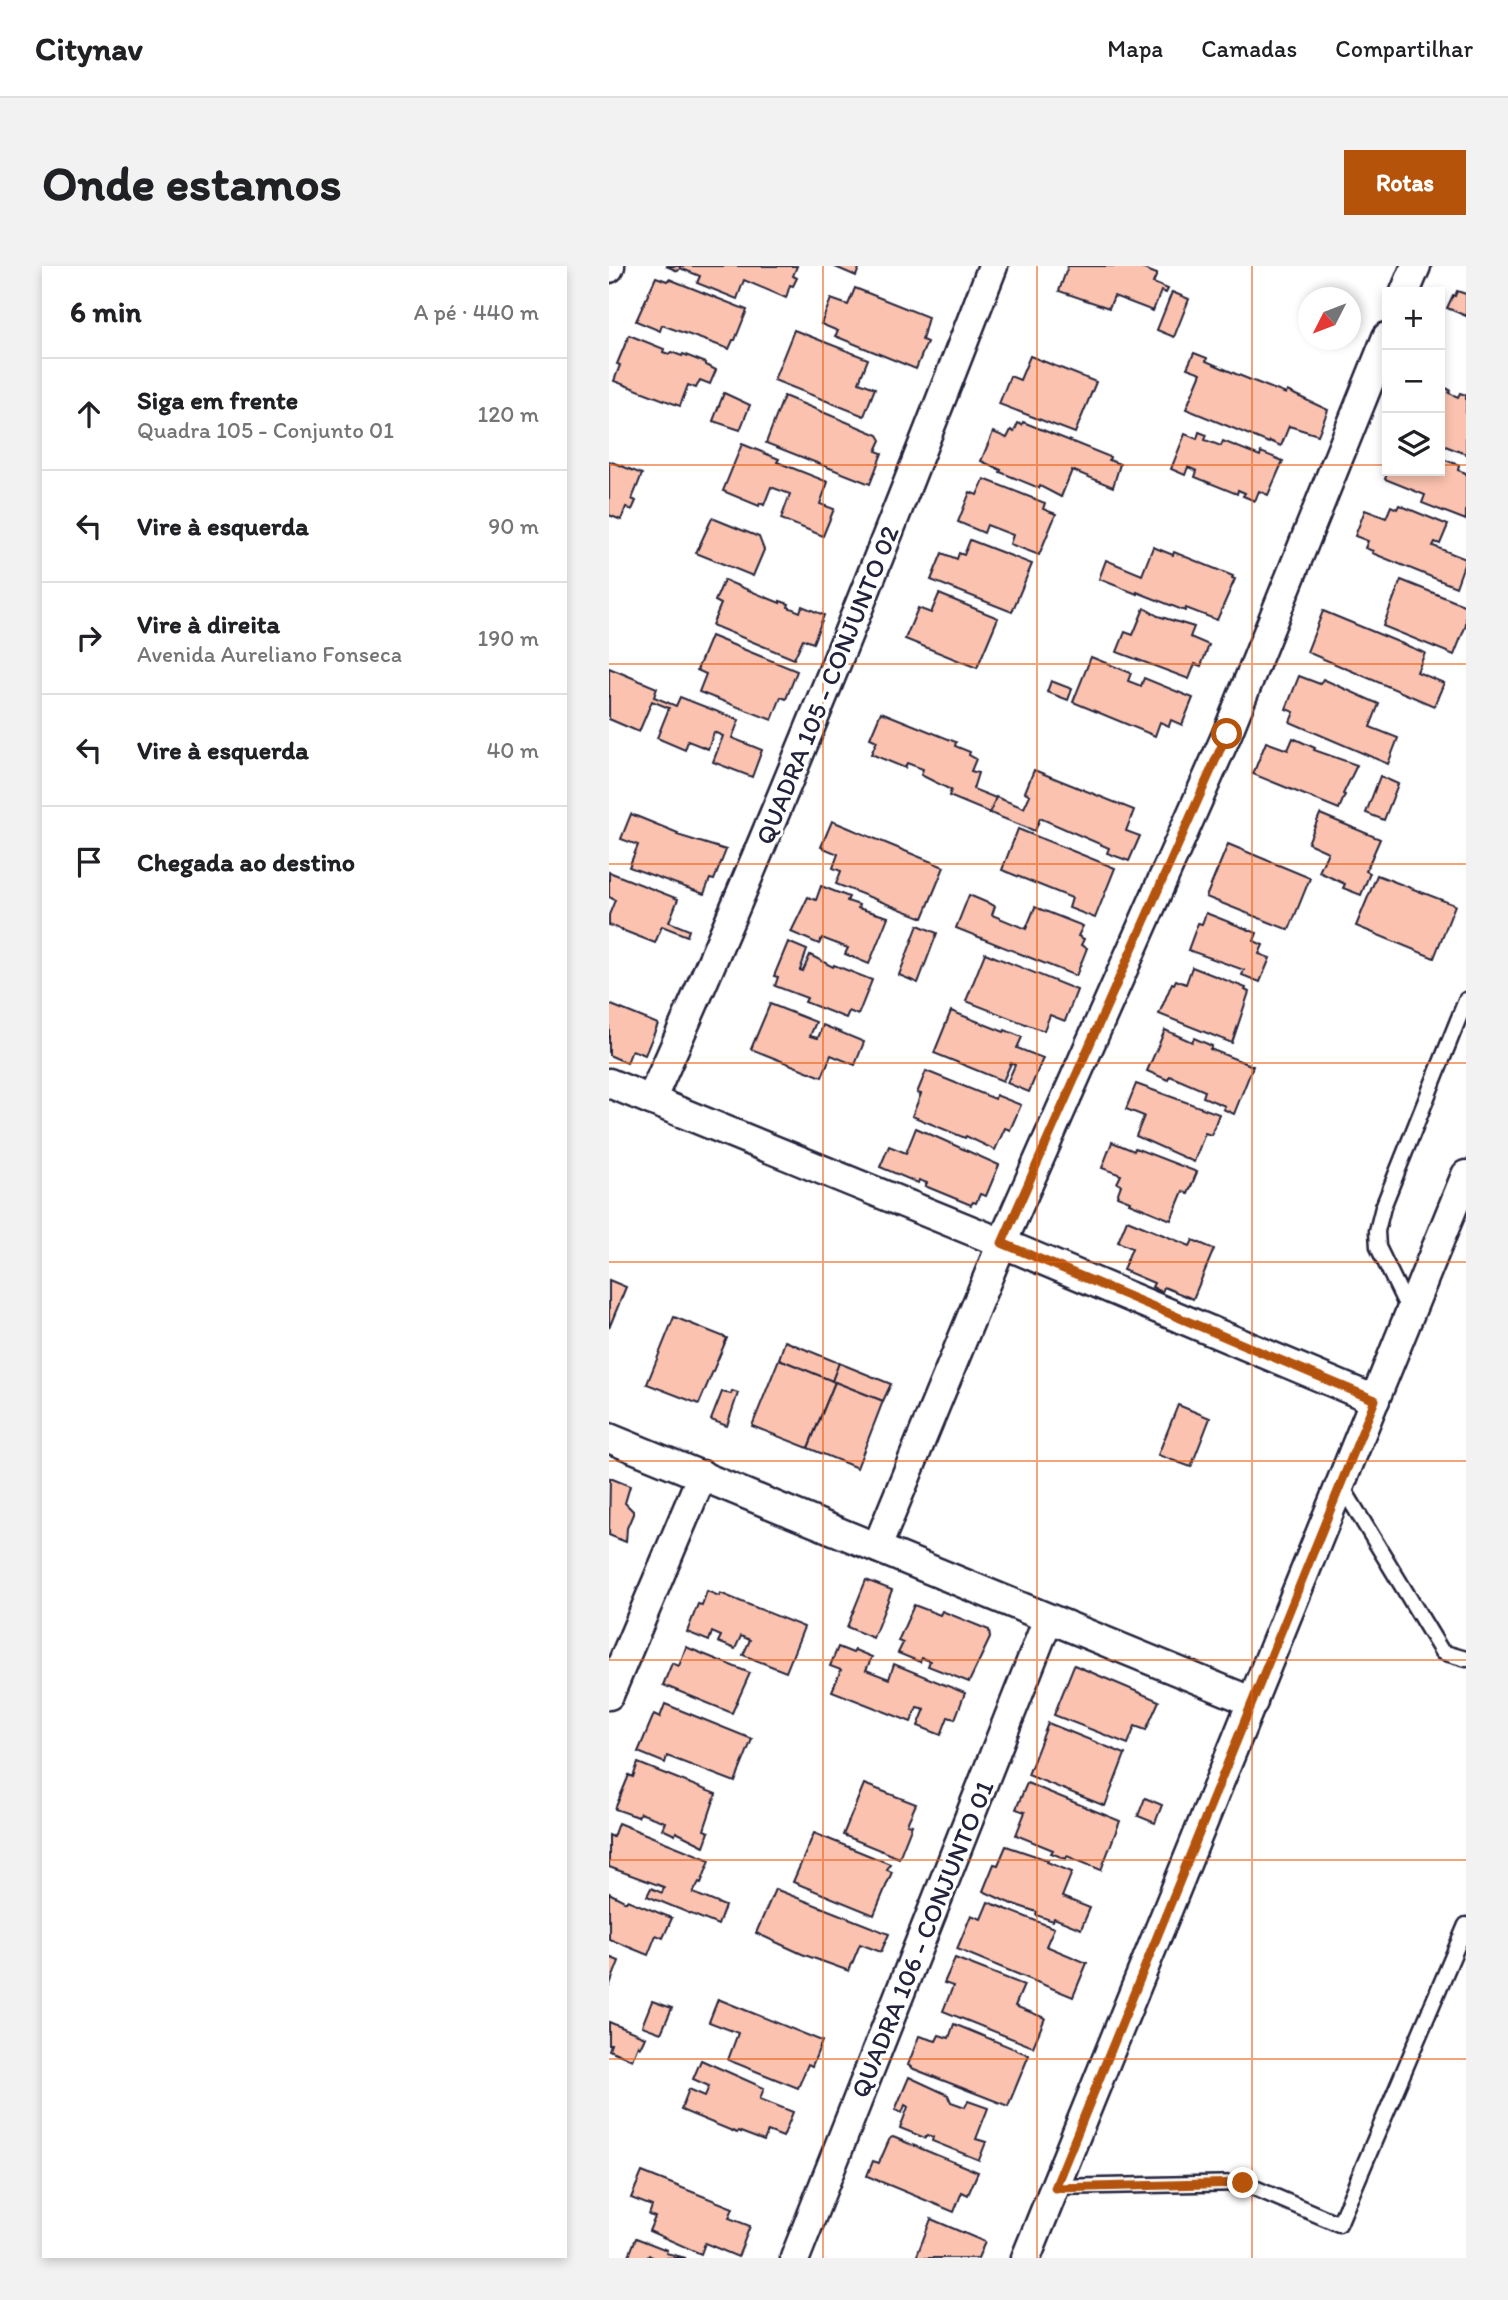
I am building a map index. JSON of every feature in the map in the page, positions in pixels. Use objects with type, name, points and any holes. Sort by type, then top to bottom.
[{"type":"street","name":"QUADRA 105 - CONJUNTO 02","points":[[651,1100],[712,965],[881,555],[993,266]]},
{"type":"street","points":[[1407,287],[1416,266]]},
{"type":"street","points":[[877,1547],[1002,1243],[1227,734],[1382,349]]},
{"type":"street","points":[[609,1083],[1002,1243],[1375,1400]]},
{"type":"street","points":[[1026,2258],[1466,1175]]},
{"type":"street","points":[[609,1438],[1253,1702]]},
{"type":"street","points":[[609,1695],[702,1475]]},
{"type":"street","name":"QUADRA 106 - CONJUNTO 01","points":[[795,2258],[1048,1619]]},
{"type":"lane","points":[[1410,1313],[1378,1247],[1377,1231],[1383,1207],[1466,1000]]},
{"type":"lane","points":[[1341,1485],[1442,1652],[1466,1659]]},
{"type":"lane","points":[[1055,2188],[1243,2183],[1339,2224],[1466,1925]]},
{"type":"building","points":[[666,266],[797,266],[793,276],[797,278],[793,286],[790,285],[786,298],[744,280],[737,299],[697,283],[700,276]]},
{"type":"building","points":[[833,266],[860,266],[856,276]]},
{"type":"building","points":[[1068,266],[1136,266],[1157,274],[1153,283],[1168,289],[1166,293],[1161,291],[1153,311],[1114,296],[1109,308],[1059,291]]},
{"type":"building","points":[[656,277],[667,281],[669,279],[747,310],[729,349],[662,325],[660,331],[636,321]]},
{"type":"building","points":[[855,288],[928,317],[922,340],[927,342],[916,369],[835,336],[838,331],[821,324],[831,299],[848,305]]},
{"type":"building","points":[[1457,291],[1466,294],[1466,316],[1447,308]]},
{"type":"building","points":[[1172,292],[1189,299],[1174,337],[1157,330]]},
{"type":"building","points":[[794,330],[868,359],[859,382],[875,388],[864,416],[774,380]]},
{"type":"building","points":[[629,335],[664,349],[663,352],[683,354],[706,363],[716,370],[710,384],[700,380],[696,388],[688,385],[680,406],[614,381],[620,365],[617,364]]},
{"type":"building","points":[[1194,353],[1236,374],[1286,394],[1287,391],[1328,410],[1318,435],[1289,426],[1281,446],[1186,409],[1201,373],[1187,368]]},
{"type":"building","points":[[1030,356],[1096,382],[1075,433],[999,404],[1010,376],[1020,380]]},
{"type":"building","points":[[1445,388],[1458,397],[1460,393],[1466,395],[1466,454],[1445,446]]},
{"type":"building","points":[[724,393],[750,405],[740,430],[713,421]]},
{"type":"building","points":[[784,396],[878,435],[881,440],[876,451],[882,453],[870,484],[766,443]]},
{"type":"building","points":[[1023,422],[1110,457],[1109,460],[1120,464],[1113,487],[1072,470],[1061,497],[1040,486],[1039,488],[1000,472],[1001,470],[981,461],[993,432],[1007,438],[1018,423],[1022,425]]},
{"type":"building","points":[[1199,432],[1207,435],[1205,440],[1221,446],[1223,441],[1260,456],[1261,452],[1283,461],[1268,495],[1259,491],[1255,501],[1243,496],[1245,493],[1238,490],[1237,494],[1195,477],[1197,471],[1188,467],[1185,475],[1171,469],[1185,434],[1197,439]]},
{"type":"building","points":[[742,444],[779,459],[777,462],[828,482],[820,504],[834,509],[823,536],[781,519],[790,494],[771,487],[764,505],[760,503],[759,506],[723,491]]},
{"type":"building","points":[[1445,460],[1459,465],[1458,470],[1466,473],[1466,520],[1422,503],[1425,495],[1385,479],[1386,476],[1445,476]]},
{"type":"building","points":[[609,461],[642,474],[632,499],[636,501],[632,510],[626,507],[621,520],[609,515]]},
{"type":"building","points":[[984,479],[1045,503],[1043,509],[1056,514],[1039,555],[1010,544],[1013,535],[987,525],[984,533],[958,522],[970,492],[977,495]]},
{"type":"building","points":[[1399,505],[1448,525],[1440,544],[1435,542],[1433,546],[1466,559],[1456,587],[1372,553],[1373,551],[1365,548],[1368,541],[1355,536],[1365,510],[1386,518],[1391,506],[1397,509]]},
{"type":"building","points":[[712,518],[759,537],[764,550],[753,576],[696,553]]},
{"type":"building","points":[[970,540],[1032,564],[1012,612],[931,580],[942,553],[957,559],[959,553],[964,555]]},
{"type":"building","points":[[1153,547],[1173,555],[1174,552],[1233,576],[1235,579],[1217,620],[1099,579],[1106,560],[1142,575]]},
{"type":"building","points":[[724,580],[780,603],[789,604],[788,607],[800,612],[802,606],[824,615],[813,643],[803,639],[794,659],[712,625],[721,604],[715,601]]},
{"type":"building","points":[[1401,580],[1466,606],[1466,625],[1454,655],[1383,626]]},
{"type":"building","points":[[939,594],[998,618],[977,668],[905,639],[918,608],[931,613]]},
{"type":"building","points":[[1144,608],[1158,616],[1194,627],[1190,637],[1209,645],[1201,666],[1195,664],[1189,679],[1117,652],[1125,632],[1133,635]]},
{"type":"building","points":[[1323,611],[1425,653],[1417,672],[1444,683],[1434,706],[1307,652]]},
{"type":"building","points":[[711,636],[797,671],[786,699],[781,697],[772,720],[699,692],[706,674],[697,670]]},
{"type":"building","points":[[1091,657],[1131,673],[1128,681],[1141,686],[1144,678],[1193,698],[1182,725],[1171,720],[1169,726],[1160,722],[1155,736],[1073,702]]},
{"type":"building","points":[[609,668],[657,688],[654,697],[676,706],[680,697],[739,720],[732,738],[762,750],[752,777],[713,762],[723,736],[714,732],[708,749],[688,741],[685,750],[657,738],[669,708],[652,701],[639,732],[609,719]]},
{"type":"building","points":[[1299,676],[1320,684],[1323,679],[1379,704],[1370,727],[1398,738],[1388,764],[1290,722],[1294,712],[1286,709]]},
{"type":"building","points":[[1051,681],[1072,689],[1068,700],[1047,692]]},
{"type":"building","points":[[881,712],[956,742],[955,746],[970,752],[969,755],[976,759],[971,771],[978,773],[973,789],[996,798],[990,813],[949,796],[951,790],[921,775],[923,769],[907,763],[905,768],[871,754],[877,741],[870,738]]},
{"type":"building","points":[[1293,738],[1315,748],[1314,750],[1357,765],[1339,809],[1253,774],[1266,742],[1288,750]]},
{"type":"building","points":[[1034,770],[1134,810],[1126,831],[1140,836],[1129,861],[1107,853],[1109,848],[1040,818],[1035,831],[990,813],[996,797],[1024,808],[1030,795],[1025,792]]},
{"type":"building","points":[[1380,776],[1398,784],[1384,820],[1366,813]]},
{"type":"building","points":[[631,814],[678,833],[677,835],[726,850],[714,880],[710,879],[704,894],[629,867],[638,845],[621,839]]},
{"type":"building","points":[[1320,814],[1380,839],[1366,871],[1370,873],[1361,895],[1343,888],[1345,884],[1319,872],[1328,852],[1308,843]]},
{"type":"building","points":[[832,821],[944,867],[923,918],[836,884],[841,871],[833,868],[838,854],[821,847]]},
{"type":"building","points":[[1018,829],[1115,868],[1095,918],[1069,908],[1072,898],[1002,870]]},
{"type":"building","points":[[1228,844],[1310,878],[1289,930],[1206,897]]},
{"type":"building","points":[[609,872],[678,899],[669,922],[689,930],[687,936],[662,926],[655,943],[609,925],[609,915],[615,900],[609,897]]},
{"type":"building","points":[[1377,875],[1455,905],[1434,958],[1356,926]]},
{"type":"building","points":[[821,886],[849,897],[847,901],[859,905],[858,908],[888,917],[869,964],[845,954],[848,948],[822,938],[819,944],[791,932],[808,897],[816,900]]},
{"type":"building","points":[[969,895],[995,906],[992,915],[1026,929],[1035,907],[1083,926],[1078,936],[1084,939],[1081,945],[1087,948],[1076,976],[956,928]]},
{"type":"building","points":[[1206,913],[1257,933],[1254,941],[1263,945],[1259,954],[1270,958],[1260,982],[1242,975],[1244,970],[1188,950],[1198,923],[1202,924]]},
{"type":"building","points":[[918,925],[937,933],[918,983],[899,975]]},
{"type":"building","points":[[788,942],[807,950],[800,970],[803,971],[810,955],[833,967],[834,965],[872,980],[858,1015],[849,1011],[846,1018],[805,1002],[807,998],[775,986],[778,977],[774,976]]},
{"type":"building","points":[[985,953],[1077,990],[1065,1021],[1050,1015],[1044,1030],[1041,1030],[966,1001]]},
{"type":"building","points":[[1192,967],[1246,988],[1249,992],[1232,1043],[1159,1014],[1172,983],[1176,980],[1186,984]]},
{"type":"building","points":[[609,1004],[658,1024],[645,1055],[632,1050],[627,1063],[609,1055]]},
{"type":"building","points":[[770,1004],[816,1022],[810,1036],[818,1038],[823,1025],[864,1042],[855,1065],[831,1055],[822,1077],[751,1049]]},
{"type":"building","points":[[951,1011],[1022,1037],[1017,1048],[1043,1058],[1029,1092],[1007,1083],[1015,1065],[1011,1063],[1003,1081],[934,1053]]},
{"type":"building","points":[[1165,1030],[1192,1042],[1194,1038],[1212,1046],[1210,1049],[1253,1066],[1234,1114],[1223,1109],[1225,1106],[1203,1097],[1205,1091],[1170,1076],[1168,1080],[1147,1071]]},
{"type":"building","points":[[926,1071],[995,1099],[996,1095],[1021,1105],[1010,1130],[1005,1128],[995,1150],[912,1116]]},
{"type":"building","points":[[1136,1084],[1219,1114],[1211,1135],[1205,1133],[1194,1162],[1136,1136],[1144,1116],[1126,1109]]},
{"type":"building","points":[[916,1128],[999,1165],[986,1196],[980,1194],[976,1203],[971,1205],[925,1186],[927,1183],[919,1180],[918,1183],[880,1167],[889,1146],[906,1153]]},
{"type":"building","points":[[1112,1142],[1197,1172],[1188,1194],[1183,1191],[1171,1220],[1117,1196],[1121,1185],[1117,1183],[1121,1175],[1102,1168]]},
{"type":"building","points":[[1127,1220],[1190,1246],[1193,1240],[1214,1249],[1193,1299],[1164,1287],[1162,1292],[1152,1287],[1154,1283],[1123,1270],[1132,1248],[1118,1242]]},
{"type":"building","points":[[609,1280],[626,1287],[609,1328]]},
{"type":"building","points":[[674,1317],[727,1338],[699,1404],[647,1384]]},
{"type":"building","points":[[785,1341],[839,1363],[832,1381],[779,1359]]},
{"type":"building","points":[[779,1359],[835,1382],[808,1448],[752,1426]]},
{"type":"building","points":[[839,1363],[891,1384],[883,1401],[832,1381]]},
{"type":"building","points":[[835,1382],[883,1401],[857,1468],[808,1448]]},
{"type":"building","points":[[732,1391],[738,1393],[727,1426],[711,1420],[722,1392],[731,1394]]},
{"type":"building","points":[[1178,1405],[1210,1418],[1191,1467],[1158,1455]]},
{"type":"building","points":[[610,1478],[630,1486],[625,1503],[633,1514],[627,1528],[626,1542],[609,1535]]},
{"type":"building","points":[[866,1580],[892,1590],[873,1638],[847,1627]]},
{"type":"building","points":[[707,1591],[719,1596],[720,1593],[804,1627],[786,1672],[743,1655],[750,1640],[741,1636],[735,1649],[718,1642],[721,1636],[712,1632],[709,1641],[687,1632],[698,1604],[702,1605]]},
{"type":"building","points":[[914,1605],[940,1615],[942,1611],[989,1630],[990,1638],[969,1682],[928,1666],[930,1661],[922,1658],[920,1662],[898,1653],[903,1643],[898,1641]]},
{"type":"building","points":[[686,1647],[750,1673],[732,1713],[663,1685],[672,1663],[679,1666]]},
{"type":"building","points":[[838,1647],[872,1657],[866,1670],[889,1679],[894,1664],[965,1693],[955,1719],[948,1717],[941,1735],[918,1726],[925,1709],[917,1707],[911,1722],[832,1691],[841,1670],[830,1666]]},
{"type":"building","points":[[1074,1665],[1159,1701],[1146,1730],[1135,1726],[1128,1744],[1054,1715]]},
{"type":"building","points":[[665,1704],[752,1739],[735,1782],[667,1756],[665,1763],[638,1752],[654,1714],[660,1717]]},
{"type":"building","points":[[1048,1723],[1125,1754],[1105,1806],[1028,1775]]},
{"type":"building","points":[[638,1763],[716,1794],[704,1830],[709,1832],[704,1846],[676,1832],[675,1835],[662,1829],[665,1822],[640,1813],[638,1817],[615,1809],[629,1775],[633,1777]]},
{"type":"building","points":[[1027,1783],[1120,1821],[1101,1870],[1067,1856],[1066,1859],[1051,1853],[1053,1850],[1016,1835],[1025,1812],[1016,1809]]},
{"type":"building","points":[[864,1784],[916,1804],[907,1824],[912,1825],[899,1858],[843,1835]]},
{"type":"building","points":[[1145,1798],[1162,1805],[1155,1823],[1138,1816]]},
{"type":"building","points":[[618,1823],[710,1860],[701,1883],[699,1882],[693,1893],[725,1906],[718,1925],[647,1896],[651,1888],[662,1893],[664,1887],[609,1867],[609,1835],[613,1837]]},
{"type":"building","points":[[814,1833],[890,1864],[887,1870],[892,1872],[874,1915],[793,1882]]},
{"type":"building","points":[[1006,1846],[1048,1860],[1047,1862],[1072,1872],[1062,1897],[1090,1908],[1081,1929],[1054,1918],[1053,1921],[1036,1915],[1037,1912],[983,1891],[994,1864],[998,1865]]},
{"type":"building","points":[[775,1889],[889,1934],[881,1952],[860,1944],[849,1971],[756,1933]]},
{"type":"building","points":[[609,1893],[672,1918],[663,1938],[656,1935],[648,1955],[609,1939]]},
{"type":"building","points":[[988,1902],[1054,1928],[1046,1946],[1087,1963],[1073,1997],[957,1949],[971,1915],[981,1919]]},
{"type":"building","points":[[609,1957],[619,1961],[609,1987]]},
{"type":"building","points":[[955,1958],[1024,1985],[1015,2006],[1045,2018],[1033,2047],[943,2011],[953,1986],[944,1983]]},
{"type":"building","points":[[718,1999],[822,2041],[812,2066],[808,2064],[798,2088],[728,2060],[738,2033],[709,2022]]},
{"type":"building","points":[[652,2001],[672,2008],[661,2033],[642,2026]]},
{"type":"building","points":[[609,2022],[645,2037],[640,2047],[638,2045],[632,2060],[609,2050]]},
{"type":"building","points":[[954,2024],[1029,2055],[1008,2106],[908,2065],[919,2036],[936,2041],[939,2035],[949,2038]]},
{"type":"building","points":[[701,2060],[764,2088],[760,2099],[793,2112],[783,2137],[768,2131],[764,2141],[681,2110],[689,2089],[705,2096],[709,2086],[693,2079]]},
{"type":"building","points":[[909,2077],[948,2095],[951,2102],[965,2107],[968,2101],[988,2108],[976,2139],[986,2142],[979,2160],[932,2141],[933,2137],[927,2135],[925,2138],[900,2128],[908,2107],[905,2105],[902,2113],[895,2110]]},
{"type":"building","points":[[890,2138],[978,2172],[968,2195],[962,2192],[954,2212],[867,2176],[873,2161],[879,2163]]},
{"type":"building","points":[[642,2172],[733,2208],[729,2218],[750,2226],[738,2257],[705,2243],[701,2254],[649,2231],[655,2217],[649,2215],[652,2206],[631,2198]]},
{"type":"building","points":[[931,2219],[985,2242],[978,2258],[916,2258]]},
{"type":"building","points":[[636,2238],[667,2250],[666,2253],[686,2258],[654,2258],[649,2255],[647,2258],[628,2258]]},
{"type":"route","points":[[1227,734],[1002,1243],[1375,1400],[1055,2188],[1243,2183]]}]
